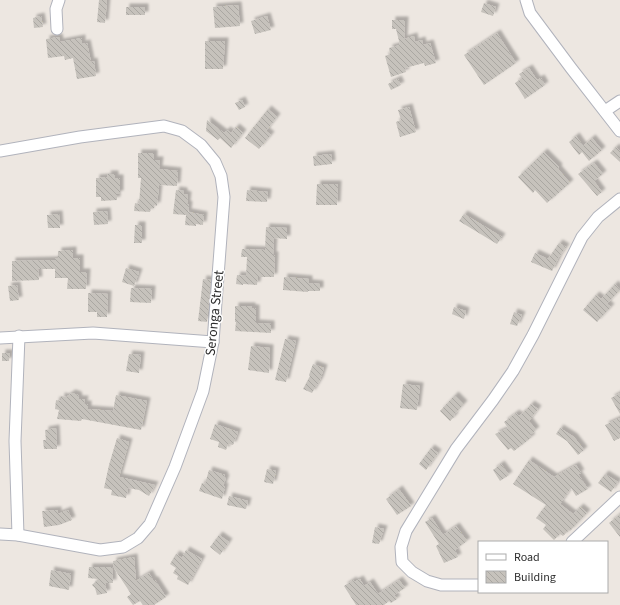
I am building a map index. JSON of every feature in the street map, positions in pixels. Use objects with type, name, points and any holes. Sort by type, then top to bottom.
[{"type":"street","points":[[57,29],[56,9],[59,0]]},
{"type":"street","points":[[526,0],[530,13],[620,131]]},
{"type":"street","points":[[605,111],[620,101]]},
{"type":"street","name":"Seronga Street","points":[[0,151],[80,137],[164,126],[182,131],[201,145],[215,162],[221,176],[224,198],[213,342],[203,391],[175,467],[150,524],[138,538],[123,547],[100,550],[0,534]]},
{"type":"street","points":[[478,585],[441,585],[427,582],[412,572],[402,562],[401,547],[406,531],[456,449],[494,400],[513,371],[533,335],[582,237],[598,217],[620,198]]},
{"type":"street","points":[[0,338],[94,333],[213,342]]},
{"type":"street","points":[[18,536],[15,441],[19,336]]},
{"type":"street","points":[[573,541],[620,497]]},
{"type":"building","points":[[99,0],[107,0],[105,23],[97,22]]},
{"type":"building","points":[[484,3],[496,7],[493,16],[481,12]]},
{"type":"building","points":[[238,5],[240,26],[215,28],[213,7]]},
{"type":"building","points":[[126,7],[145,7],[145,15],[126,15]]},
{"type":"building","points":[[41,16],[43,27],[34,28],[33,18]]},
{"type":"building","points":[[267,16],[271,30],[255,34],[251,21]]},
{"type":"building","points":[[392,20],[405,20],[404,39],[414,36],[415,42],[422,40],[423,45],[430,43],[436,63],[425,66],[424,63],[405,68],[406,72],[391,77],[385,56],[390,54],[389,48],[400,45],[396,29],[392,29]]},
{"type":"building","points":[[497,33],[516,63],[484,85],[464,55]]},
{"type":"building","points":[[59,37],[60,42],[82,38],[82,44],[87,43],[91,62],[94,61],[96,76],[77,79],[73,58],[65,60],[64,56],[48,58],[46,39]]},
{"type":"building","points":[[205,41],[225,41],[223,69],[205,69]]},
{"type":"building","points":[[529,68],[537,80],[541,78],[545,85],[525,99],[515,83],[522,78],[519,74]]},
{"type":"building","points":[[398,79],[401,85],[391,90],[388,84]]},
{"type":"building","points":[[242,100],[245,107],[239,110],[235,103]]},
{"type":"building","points":[[409,107],[416,132],[400,137],[396,122],[401,120],[398,110]]},
{"type":"building","points":[[268,109],[277,117],[266,131],[271,135],[259,149],[245,138]]},
{"type":"building","points":[[207,120],[224,133],[227,130],[231,133],[236,127],[243,133],[231,148],[220,138],[218,140],[206,131]]},
{"type":"building","points":[[576,136],[583,146],[592,138],[602,150],[589,161],[582,152],[579,155],[569,142]]},
{"type":"building","points":[[616,147],[620,151],[620,162],[610,153]]},
{"type":"building","points":[[544,152],[559,167],[558,169],[570,183],[547,203],[535,190],[533,193],[518,177]]},
{"type":"building","points":[[138,153],[154,153],[154,160],[160,160],[159,169],[178,171],[177,186],[159,185],[157,206],[154,205],[154,208],[151,208],[150,212],[134,211],[135,203],[139,204],[141,178],[138,178]]},
{"type":"building","points":[[331,154],[332,164],[314,166],[313,156]]},
{"type":"building","points":[[594,163],[603,174],[594,181],[602,192],[597,196],[578,174]]},
{"type":"building","points":[[107,174],[115,174],[115,178],[120,178],[120,194],[117,194],[117,200],[101,201],[101,197],[96,197],[96,178],[108,177]]},
{"type":"building","points":[[317,184],[338,184],[337,205],[316,205]]},
{"type":"building","points":[[176,190],[184,191],[184,194],[188,195],[188,212],[204,215],[203,225],[185,225],[186,215],[173,214]]},
{"type":"building","points":[[247,190],[268,192],[267,202],[246,201]]},
{"type":"building","points":[[107,211],[108,224],[94,225],[93,212]]},
{"type":"building","points":[[59,214],[60,228],[48,228],[47,215]]},
{"type":"building","points":[[464,214],[502,237],[497,244],[459,221]]},
{"type":"building","points":[[135,225],[142,225],[142,243],[134,243]]},
{"type":"building","points":[[266,227],[287,228],[287,239],[274,238],[274,277],[258,277],[257,285],[236,284],[237,275],[246,276],[247,257],[241,257],[242,249],[265,250]]},
{"type":"building","points":[[559,243],[566,247],[552,271],[531,262],[535,253],[548,259]]},
{"type":"building","points":[[73,250],[73,258],[80,258],[80,272],[87,272],[86,289],[67,289],[68,278],[55,278],[55,269],[38,269],[39,280],[12,281],[12,261],[55,260],[55,258],[58,258],[58,251]]},
{"type":"building","points":[[126,268],[139,272],[134,286],[122,282]]},
{"type":"building","points":[[284,277],[309,279],[309,283],[320,284],[320,291],[308,292],[283,290]]},
{"type":"building","points":[[203,279],[211,280],[207,322],[198,321]]},
{"type":"building","points":[[615,284],[620,290],[607,304],[611,307],[597,322],[583,310],[596,295],[601,299]]},
{"type":"building","points":[[17,285],[19,300],[10,301],[8,286]]},
{"type":"building","points":[[131,288],[152,289],[151,303],[130,302]]},
{"type":"building","points":[[88,293],[108,294],[107,317],[97,317],[97,312],[88,312]]},
{"type":"building","points":[[235,306],[252,306],[252,308],[256,308],[256,323],[271,324],[271,333],[235,331]]},
{"type":"building","points":[[454,307],[466,311],[464,319],[452,314]]},
{"type":"building","points":[[514,312],[522,315],[517,326],[510,324]]},
{"type":"building","points":[[285,339],[296,341],[286,382],[275,380]]},
{"type":"building","points":[[251,346],[270,348],[269,373],[248,370]]},
{"type":"building","points":[[2,353],[10,353],[9,361],[2,361]]},
{"type":"building","points":[[129,354],[141,355],[139,373],[126,371]]},
{"type":"building","points":[[313,364],[324,368],[320,380],[312,393],[303,389],[310,376],[309,375]]},
{"type":"building","points":[[403,384],[420,386],[417,410],[400,408]]},
{"type":"building","points":[[72,393],[78,395],[79,399],[85,399],[84,404],[88,404],[88,409],[113,411],[116,395],[147,401],[141,430],[82,419],[81,421],[57,419],[59,410],[55,409],[56,400],[61,401],[61,396],[66,397]]},
{"type":"building","points":[[620,393],[620,414],[611,398]]},
{"type":"building","points":[[455,395],[464,404],[450,421],[440,411]]},
{"type":"building","points":[[531,404],[538,409],[529,421],[536,430],[530,435],[532,437],[514,451],[511,448],[508,450],[495,434],[508,428],[504,422],[516,413],[519,416]]},
{"type":"building","points":[[620,418],[620,438],[614,441],[605,425]]},
{"type":"building","points":[[215,424],[238,432],[233,445],[228,444],[226,450],[218,447],[219,442],[210,439]]},
{"type":"building","points":[[56,428],[57,449],[44,449],[43,440],[46,440],[45,430]]},
{"type":"building","points":[[560,428],[574,437],[584,450],[578,455],[567,441],[556,434]]},
{"type":"building","points":[[117,438],[129,442],[119,477],[155,485],[149,496],[139,490],[128,488],[126,498],[111,495],[112,490],[104,488]]},
{"type":"building","points":[[431,448],[438,453],[426,470],[419,464]]},
{"type":"building","points":[[529,460],[554,477],[576,465],[581,473],[578,474],[588,489],[576,496],[571,488],[560,504],[573,514],[580,507],[587,513],[570,531],[569,530],[563,536],[560,534],[554,540],[543,529],[546,525],[536,518],[546,505],[513,484]]},
{"type":"building","points":[[501,464],[509,475],[500,481],[493,470]]},
{"type":"building","points":[[267,469],[276,471],[273,484],[264,482]]},
{"type":"building","points":[[209,470],[225,475],[224,477],[226,478],[223,486],[225,487],[222,499],[199,491],[202,483],[205,484]]},
{"type":"building","points":[[605,474],[618,482],[611,492],[598,483]]},
{"type":"building","points":[[399,489],[411,506],[397,515],[386,499]]},
{"type":"building","points":[[229,496],[248,501],[246,509],[227,505]]},
{"type":"building","points":[[58,510],[58,514],[68,510],[72,520],[59,525],[44,527],[42,511]]},
{"type":"building","points":[[620,514],[620,537],[609,523]]},
{"type":"building","points":[[432,518],[443,535],[456,526],[467,541],[455,550],[458,557],[444,563],[436,546],[439,544],[425,522]]},
{"type":"building","points":[[375,527],[384,529],[379,544],[372,543]]},
{"type":"building","points":[[219,535],[229,542],[220,555],[210,547]]},
{"type":"building","points":[[186,550],[202,559],[188,585],[177,579],[178,576],[173,573],[176,568],[170,564],[176,554],[182,558]]},
{"type":"building","points":[[134,557],[136,581],[149,573],[166,597],[154,605],[143,605],[140,601],[133,605],[127,597],[131,594],[114,568],[113,561]]},
{"type":"building","points":[[89,567],[112,567],[113,583],[105,583],[107,593],[97,595],[95,588],[92,585],[98,579],[88,578]]},
{"type":"building","points":[[51,570],[71,574],[69,590],[49,586]]},
{"type":"building","points":[[360,579],[364,586],[370,582],[378,594],[399,580],[405,588],[394,595],[397,599],[391,603],[389,601],[384,605],[356,605],[344,586],[353,580],[354,582]]}]
